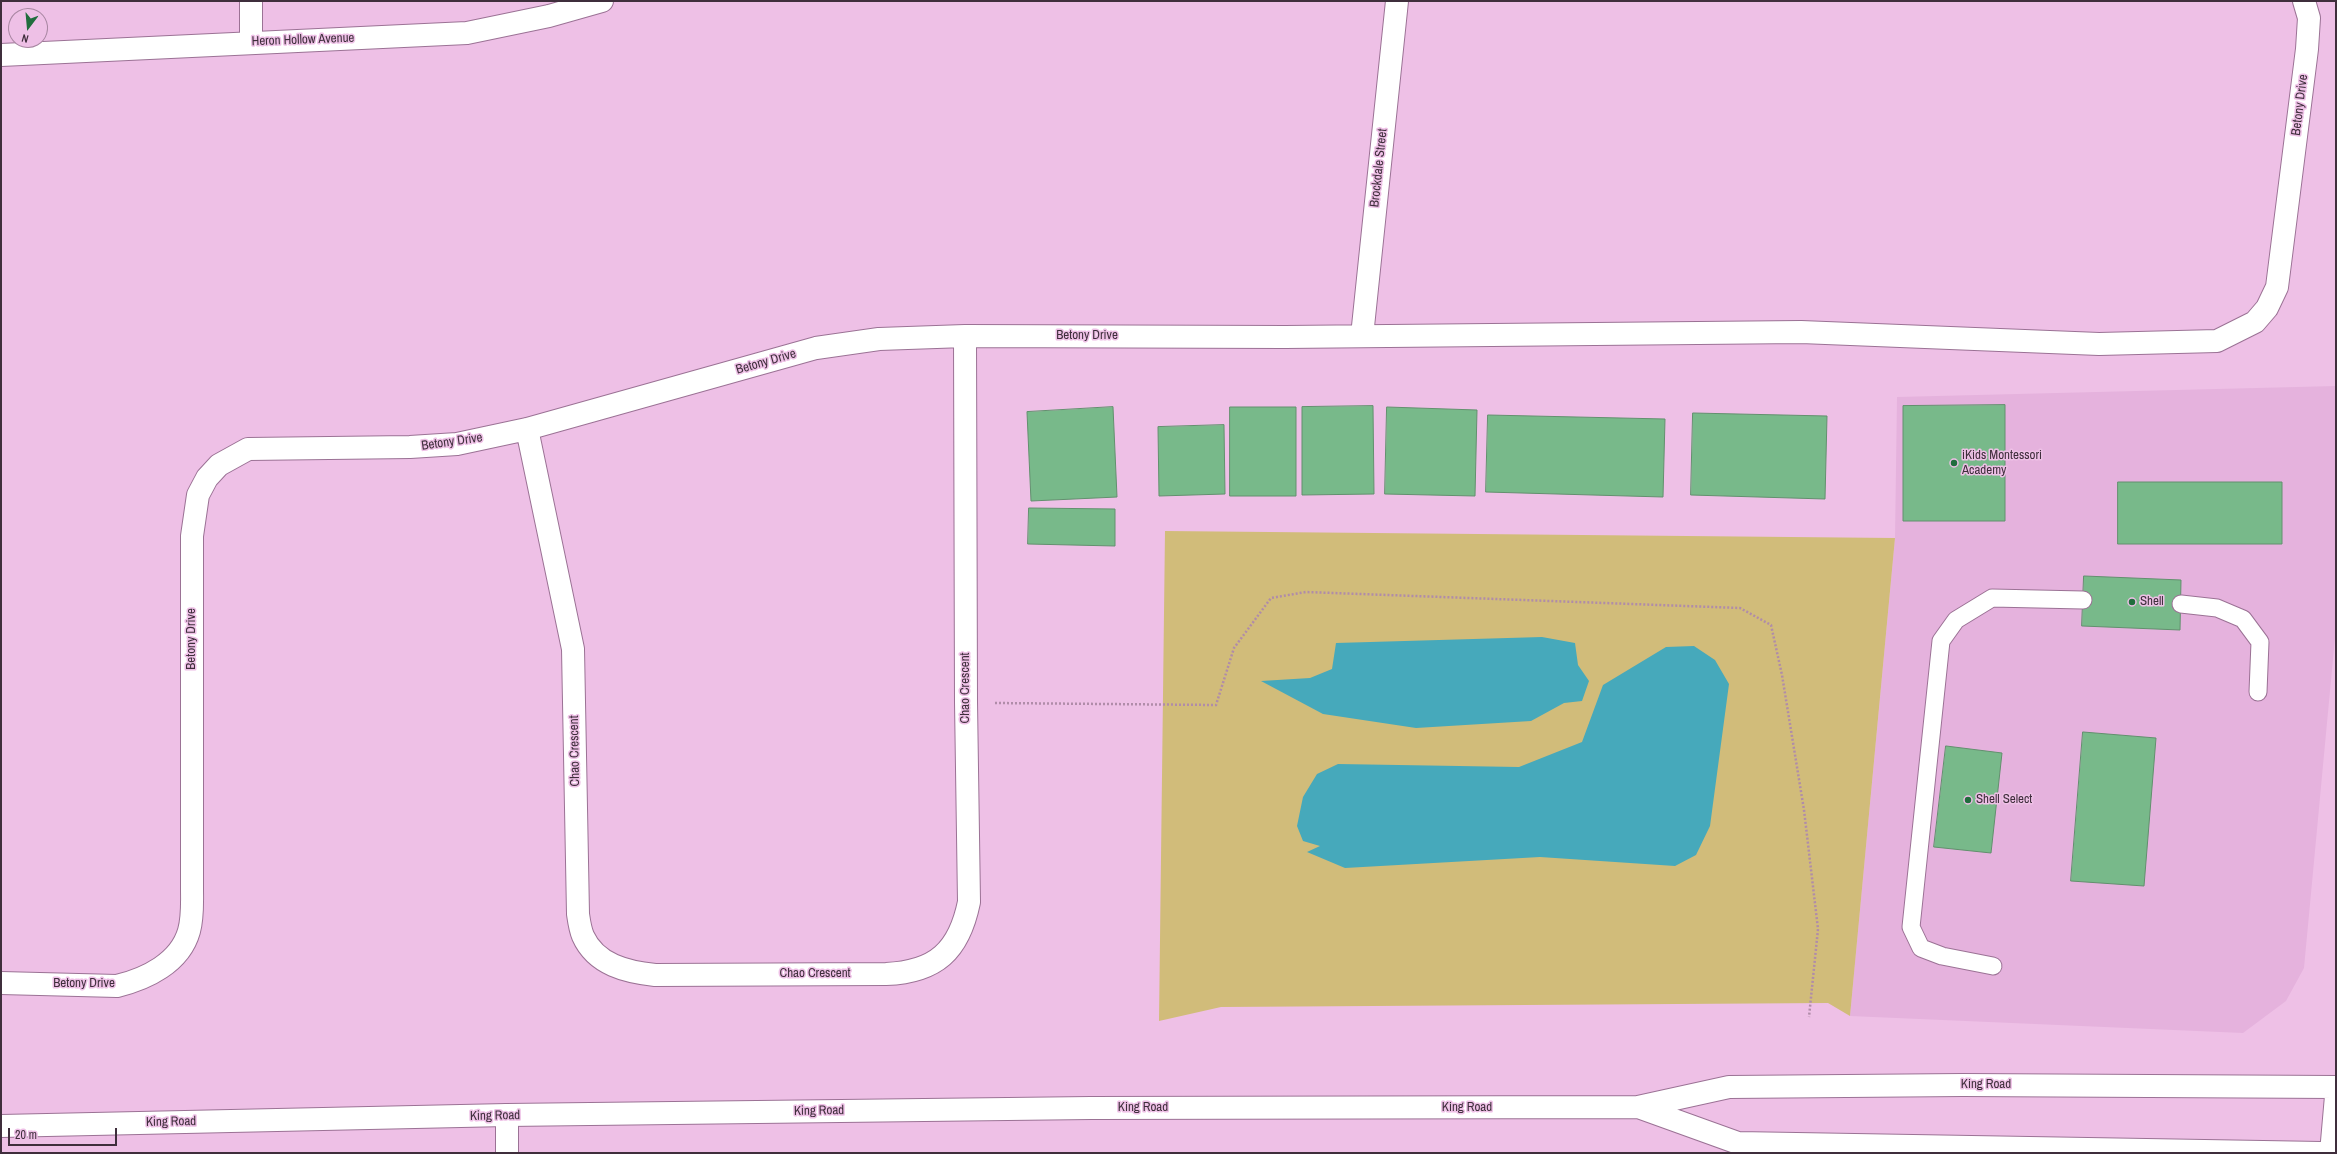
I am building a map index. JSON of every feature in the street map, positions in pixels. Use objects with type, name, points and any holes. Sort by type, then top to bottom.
[{"type":"street","points":[[251,1],[251,42]]},
{"type":"street","name":"Heron Hollow Avenue","points":[[1,56],[179,48],[251,42],[467,33],[549,16],[602,1]]},
{"type":"street","name":"Brockdale Street","points":[[1362,336],[1397,1]]},
{"type":"street","name":"Betony Drive","points":[[1,983],[117,986],[135,981],[166,965],[180,948],[189,932],[192,888],[192,536],[198,495],[207,478],[219,465],[248,449],[410,447],[457,444],[527,429],[816,348],[878,339],[965,336],[1362,336],[1801,332],[2099,344],[2216,341],[2255,322],[2268,308],[2278,287],[2309,18],[2304,1]]},
{"type":"street","name":"Chao Crescent","points":[[527,429],[573,649],[578,914],[583,936],[602,960],[618,968],[655,975],[886,974],[917,971],[938,962],[954,945],[964,924],[969,902],[966,694],[965,336]]},
{"type":"street","name":"King Road","points":[[1,1126],[507,1115],[1091,1108],[1638,1107],[1729,1087],[1963,1085],[2336,1087]]},
{"type":"street","points":[[2331,1153],[2336,1096]]},
{"type":"street","name":"King Road","points":[[1638,1107],[1738,1143],[2321,1153]]},
{"type":"street","points":[[507,1115],[507,1153]]},
{"type":"lane","points":[[1994,966],[1942,956],[1921,948],[1911,928],[1941,641],[1956,620],[1992,598],[2083,600]]},
{"type":"lane","points":[[2181,604],[2217,608],[2243,619],[2260,642],[2258,692]]},
{"type":"path","points":[[995,703],[1216,705],[1234,648],[1271,598],[1306,592],[1740,608],[1771,624],[1782,675],[1804,810],[1818,929],[1810,1017]]},
{"type":"shaded area","points":[[2336,386],[2336,627],[2304,968],[2286,1001],[2243,1033],[1850,1016],[1895,538],[1897,397]]},
{"type":"shaded area","points":[[1165,531],[1895,538],[1850,1016],[1828,1003],[1221,1007],[1159,1021]]},
{"type":"water","points":[[1542,637],[1575,643],[1578,665],[1589,681],[1582,701],[1564,703],[1531,721],[1416,728],[1323,714],[1261,681],[1310,678],[1332,669],[1336,643]]},
{"type":"water","points":[[1694,646],[1715,660],[1729,684],[1710,826],[1696,855],[1675,866],[1540,857],[1345,868],[1307,852],[1320,846],[1303,841],[1297,826],[1303,797],[1317,774],[1338,764],[1519,767],[1582,742],[1603,685],[1666,647]]},
{"type":"building","name":"iKids Montessori Academy","points":[[2005,405],[2005,521],[1903,521],[1903,406]]},
{"type":"building","points":[[1373,406],[1374,494],[1302,495],[1302,407]]},
{"type":"building","points":[[1113,407],[1117,497],[1031,501],[1027,412]]},
{"type":"building","points":[[1230,407],[1296,407],[1296,496],[1230,496]]},
{"type":"building","points":[[1387,407],[1477,410],[1475,496],[1385,494]]},
{"type":"building","points":[[1693,413],[1827,416],[1825,499],[1691,495]]},
{"type":"building","points":[[1488,415],[1665,419],[1663,497],[1486,492]]},
{"type":"building","points":[[1224,425],[1225,494],[1159,496],[1158,427]]},
{"type":"building","points":[[2118,482],[2282,482],[2282,544],[2118,544]]},
{"type":"building","points":[[1029,508],[1115,509],[1115,546],[1028,544]]},
{"type":"building","name":"Shell","points":[[2084,576],[2181,580],[2180,630],[2082,626]]},
{"type":"building","points":[[2083,732],[2156,738],[2144,886],[2071,881]]},
{"type":"building","name":"Shell Select","points":[[1946,746],[2002,753],[1991,853],[1934,847]]},
{"type":"place","name":"iKids Montessori Academy","points":[[1954,463]]},
{"type":"place","name":"Shell","points":[[2132,602]]},
{"type":"place","name":"Shell Select","points":[[1968,800]]}]
